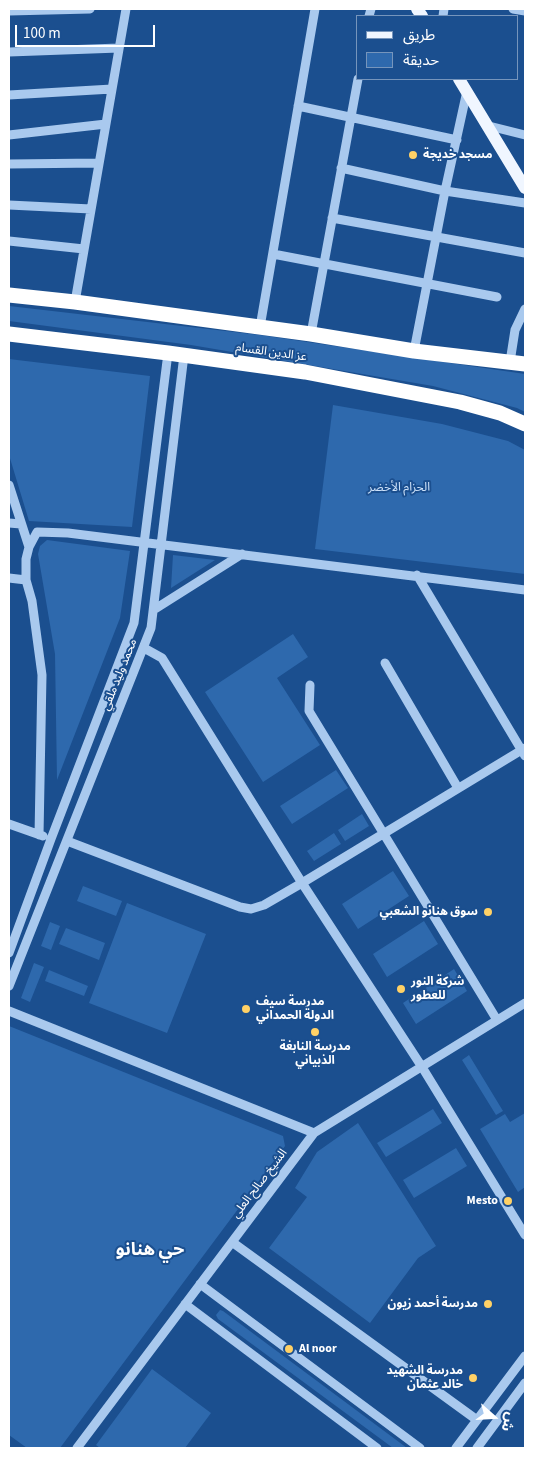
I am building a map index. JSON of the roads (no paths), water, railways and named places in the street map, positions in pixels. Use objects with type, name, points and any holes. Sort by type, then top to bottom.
[{"type":"highway","name":"عز الدين القسام","points":[[9,295],[75,302],[311,334],[414,351],[518,363]]},
{"type":"highway","name":"عز الدين القسام","points":[[9,334],[184,355],[304,372],[480,407],[525,424]]},
{"type":"main road","points":[[461,80],[525,188]]},
{"type":"street","points":[[9,11],[90,9]]},
{"type":"street","points":[[75,302],[126,9]]},
{"type":"street","points":[[260,327],[315,9]]},
{"type":"street","points":[[513,9],[525,11]]},
{"type":"street","points":[[9,52],[119,48]]},
{"type":"street","points":[[311,334],[358,80]]},
{"type":"street","points":[[9,95],[112,89]]},
{"type":"street","points":[[414,351],[445,190],[467,91]]},
{"type":"street","points":[[298,106],[457,140]]},
{"type":"street","points":[[9,135],[106,124]]},
{"type":"street","points":[[488,126],[525,135]]},
{"type":"street","points":[[9,164],[99,163]]},
{"type":"street","points":[[342,168],[445,190],[525,203]]},
{"type":"street","points":[[9,205],[91,209]]},
{"type":"street","points":[[332,218],[525,253]]},
{"type":"street","points":[[9,241],[84,249]]},
{"type":"street","points":[[273,254],[497,297]]},
{"type":"street","points":[[518,363],[514,330],[525,309]]},
{"type":"street","name":"محمد وليد ملقي","points":[[9,953],[50,838],[134,623],[146,542],[168,353]]},
{"type":"street","name":"محمد وليد ملقي","points":[[9,986],[151,628],[155,609],[184,355]]},
{"type":"street","points":[[9,486],[29,546]]},
{"type":"street","points":[[9,523],[21,524]]},
{"type":"street","points":[[39,835],[42,675],[32,602],[26,580],[26,559],[29,546],[37,532],[68,533],[146,542],[525,590]]},
{"type":"street","points":[[155,609],[242,554]]},
{"type":"street","points":[[67,841],[240,907],[251,909],[264,905],[458,788],[524,751],[416,575]]},
{"type":"street","points":[[9,578],[26,580]]},
{"type":"street","points":[[144,648],[162,658],[302,883],[422,1066],[525,1235]]},
{"type":"street","points":[[385,663],[458,788]]},
{"type":"street","points":[[310,685],[310,711],[497,1020]]},
{"type":"street","points":[[9,824],[50,838]]},
{"type":"street","name":"الشيخ صالح العلي","points":[[77,1448],[314,1134],[525,1003]]},
{"type":"street","points":[[9,1011],[314,1134]]},
{"type":"street","points":[[232,1242],[477,1420]]},
{"type":"street","points":[[200,1284],[420,1448]]},
{"type":"street","points":[[185,1304],[377,1448]]},
{"type":"street","points":[[456,1448],[525,1356]]},
{"type":"street","points":[[477,1448],[525,1383]]},
{"type":"place","name":"مسجد خديجة","points":[[413,155]]},
{"type":"place","name":"سوق هنانو الشعبي","points":[[488,912]]},
{"type":"place","name":"شركة النور للعطور","points":[[401,989]]},
{"type":"place","name":"مدرسة سيف الدولة الحمداني","points":[[246,1009]]},
{"type":"place","name":"مدرسة النابغة الذبياني","points":[[315,1032]]},
{"type":"place","name":"Mesto","points":[[508,1201]]},
{"type":"place","name":"مدرسة أحمد زيون","points":[[488,1304]]},
{"type":"place","name":"Al noor","points":[[289,1349]]},
{"type":"place","name":"مدرسة الشهيد خالد عثمان","points":[[473,1378]]},
{"type":"district","name":"حي هنانو","points":[[150,1251]]},
{"type":"park label","name":"الحزام الأخضر","points":[[399,488]]}]
